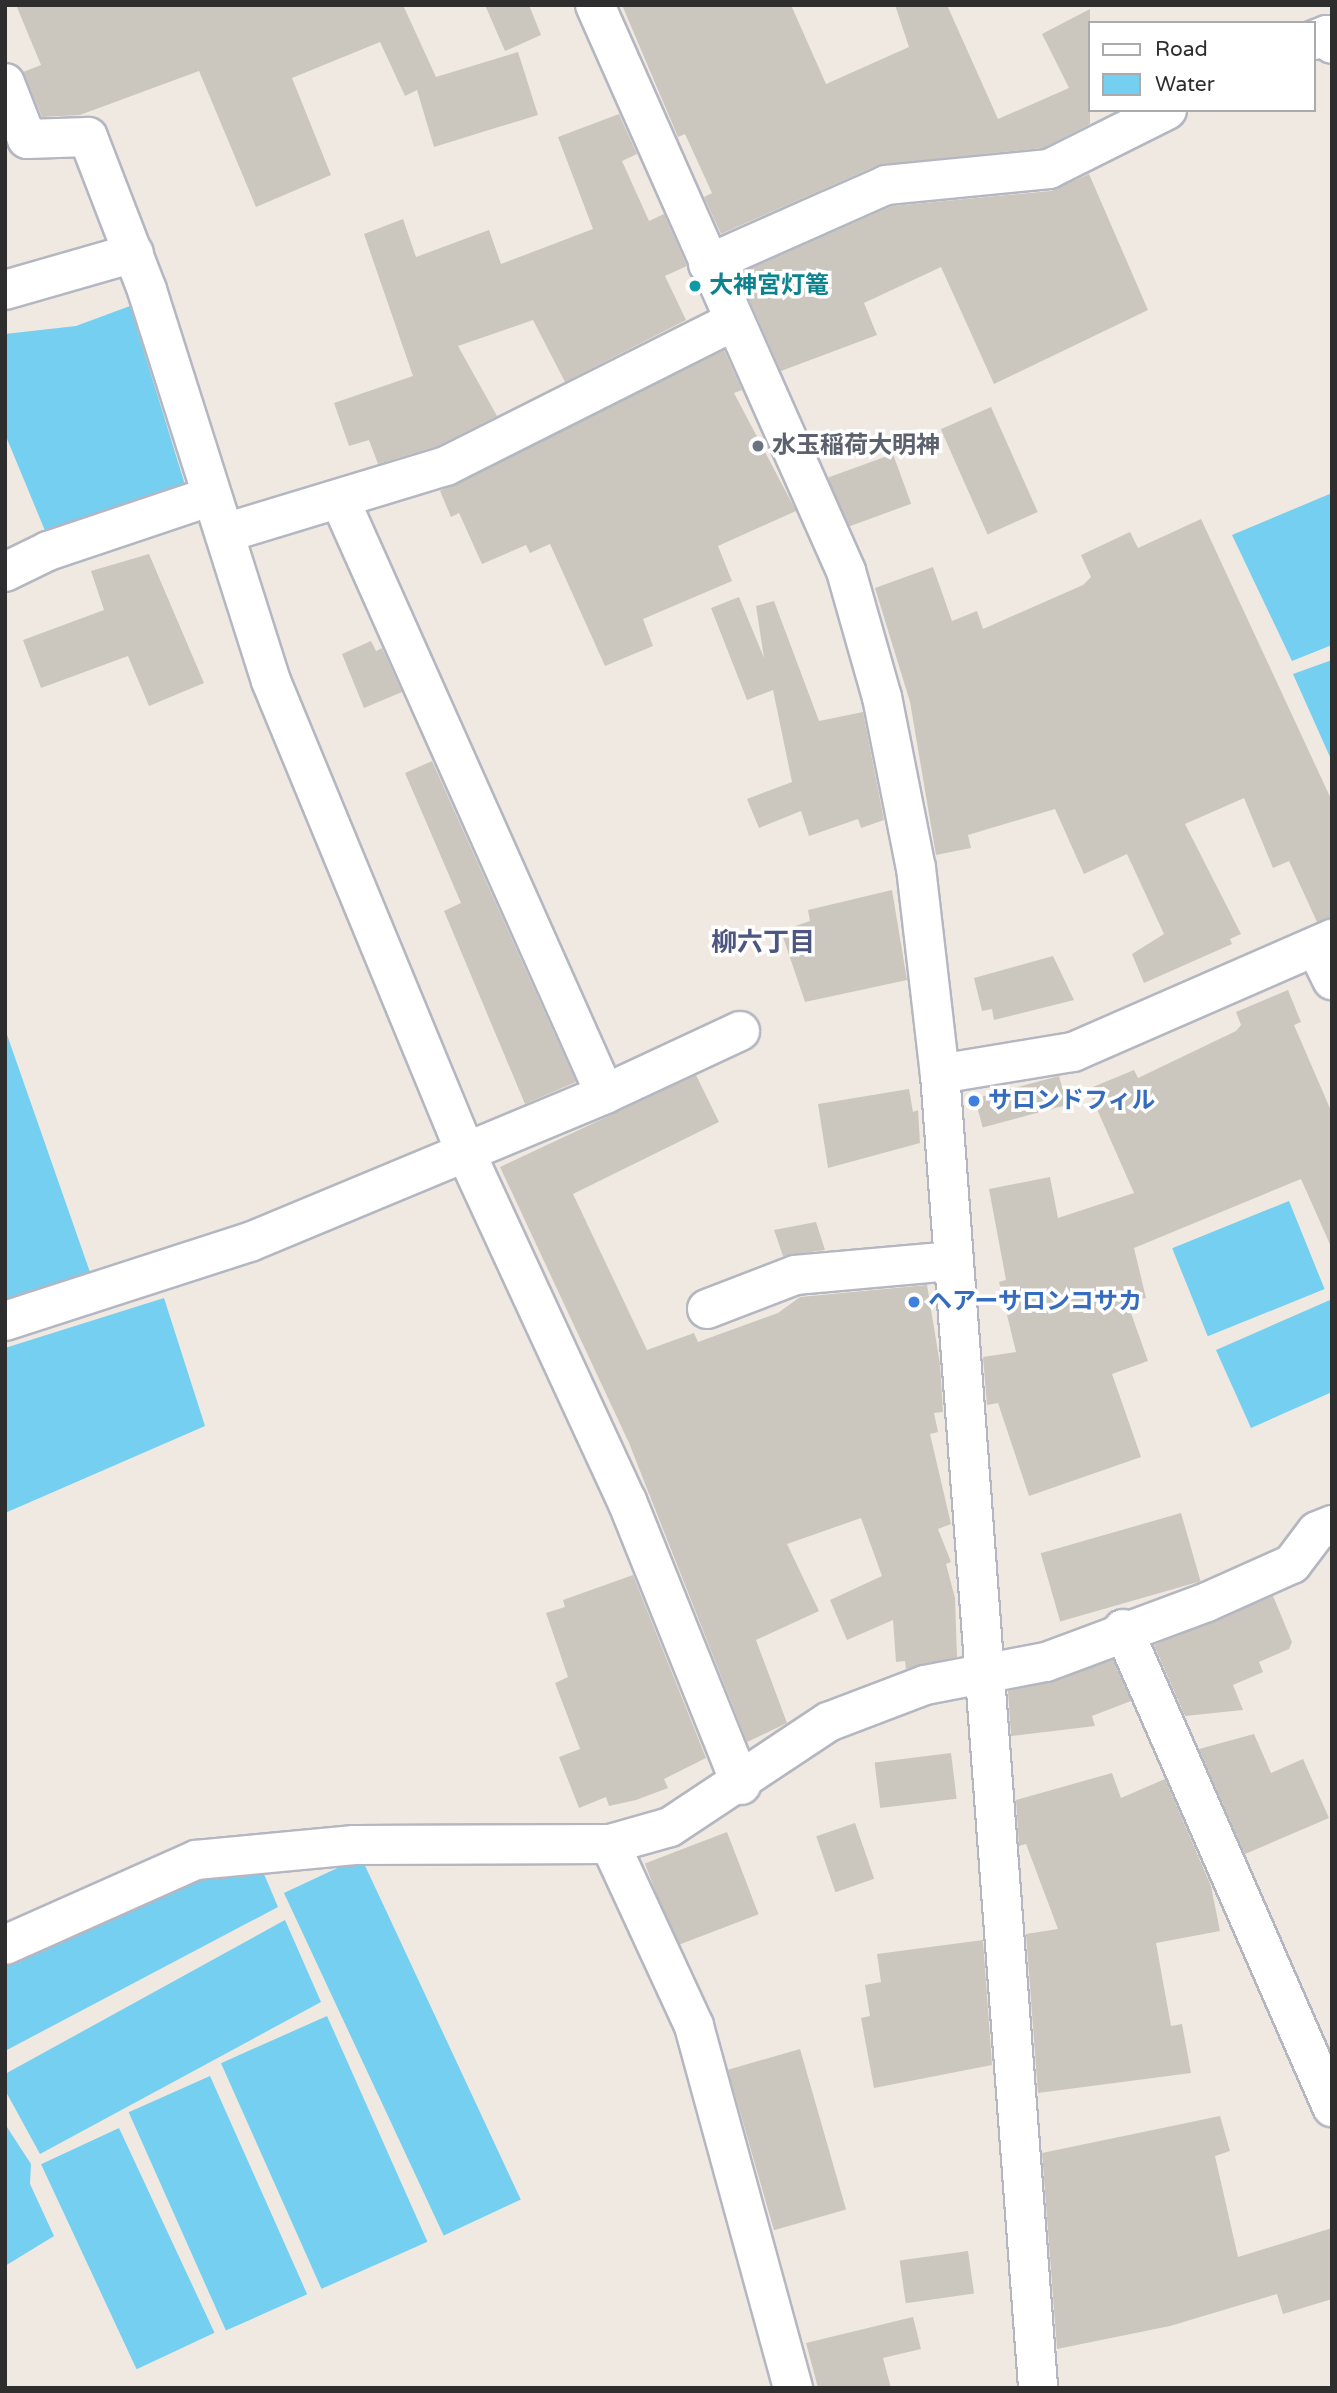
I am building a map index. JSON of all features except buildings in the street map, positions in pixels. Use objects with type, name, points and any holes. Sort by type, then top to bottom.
[{"type":"street","points":[[595,5],[846,570],[882,697],[916,868],[940,1073],[983,1679],[1038,2388]]},
{"type":"street","points":[[5,83],[27,139],[88,137],[134,253],[271,681],[465,1151],[627,1501],[741,1786]]},
{"type":"street","points":[[708,264],[886,185],[1049,169],[1163,112]]},
{"type":"street","points":[[5,290],[134,253]]},
{"type":"street","points":[[225,533],[446,466],[734,321]]},
{"type":"street","points":[[5,572],[48,551],[211,495]]},
{"type":"street","points":[[340,500],[605,1094]]},
{"type":"street","points":[[940,1073],[1073,1052],[1327,955]]},
{"type":"street","points":[[5,1321],[250,1242],[605,1094],[740,1031]]},
{"type":"street","points":[[708,1309],[795,1275],[953,1261]]},
{"type":"street","points":[[5,1945],[196,1860],[354,1846],[610,1844],[670,1827],[741,1786],[828,1722],[925,1685],[983,1679],[1046,1662],[1123,1629],[1208,1602],[1292,1564],[1317,1531],[1332,1525]]},
{"type":"street","points":[[1123,1629],[1332,2107]]},
{"type":"street","points":[[610,1844],[694,2026],[793,2388]]},
{"type":"water","points":[[130,306],[186,488],[46,533],[5,434],[5,334],[76,326]]},
{"type":"water","points":[[1332,493],[1332,645],[1292,661],[1232,535]]},
{"type":"water","points":[[1332,660],[1332,756],[1330,757],[1293,674]]},
{"type":"water","points":[[5,1029],[91,1275],[5,1302]]},
{"type":"water","points":[[1289,1201],[1325,1289],[1208,1336],[1172,1248]]},
{"type":"water","points":[[164,1298],[205,1426],[5,1513],[5,1348]]},
{"type":"water","points":[[1330,1300],[1332,1392],[1251,1428],[1216,1350]]},
{"type":"water","points":[[361,1857],[521,2200],[444,2236],[284,1893]]},
{"type":"water","points":[[261,1867],[278,1907],[5,2051],[5,1962],[100,1915],[225,1870]]},
{"type":"water","points":[[285,1920],[321,2002],[40,2154],[5,2090],[5,2074]]},
{"type":"water","points":[[327,2016],[427,2242],[321,2289],[221,2063]]},
{"type":"water","points":[[210,2076],[307,2294],[226,2331],[129,2112]]},
{"type":"water","points":[[5,2124],[31,2164],[30,2184],[54,2236],[5,2266]]},
{"type":"water","points":[[119,2128],[215,2333],[137,2369],[41,2164]]},
{"type":"place","name":"大神宮灯篭","points":[[695,286]]},
{"type":"place","name":"水玉稲荷大明神","points":[[758,446]]},
{"type":"place","name":"サロンドフィル","points":[[974,1101]]},
{"type":"place","name":"ヘアーサロンコサカ","points":[[914,1302]]},
{"type":"district","name":"柳六丁目","points":[[763,943]]}]
